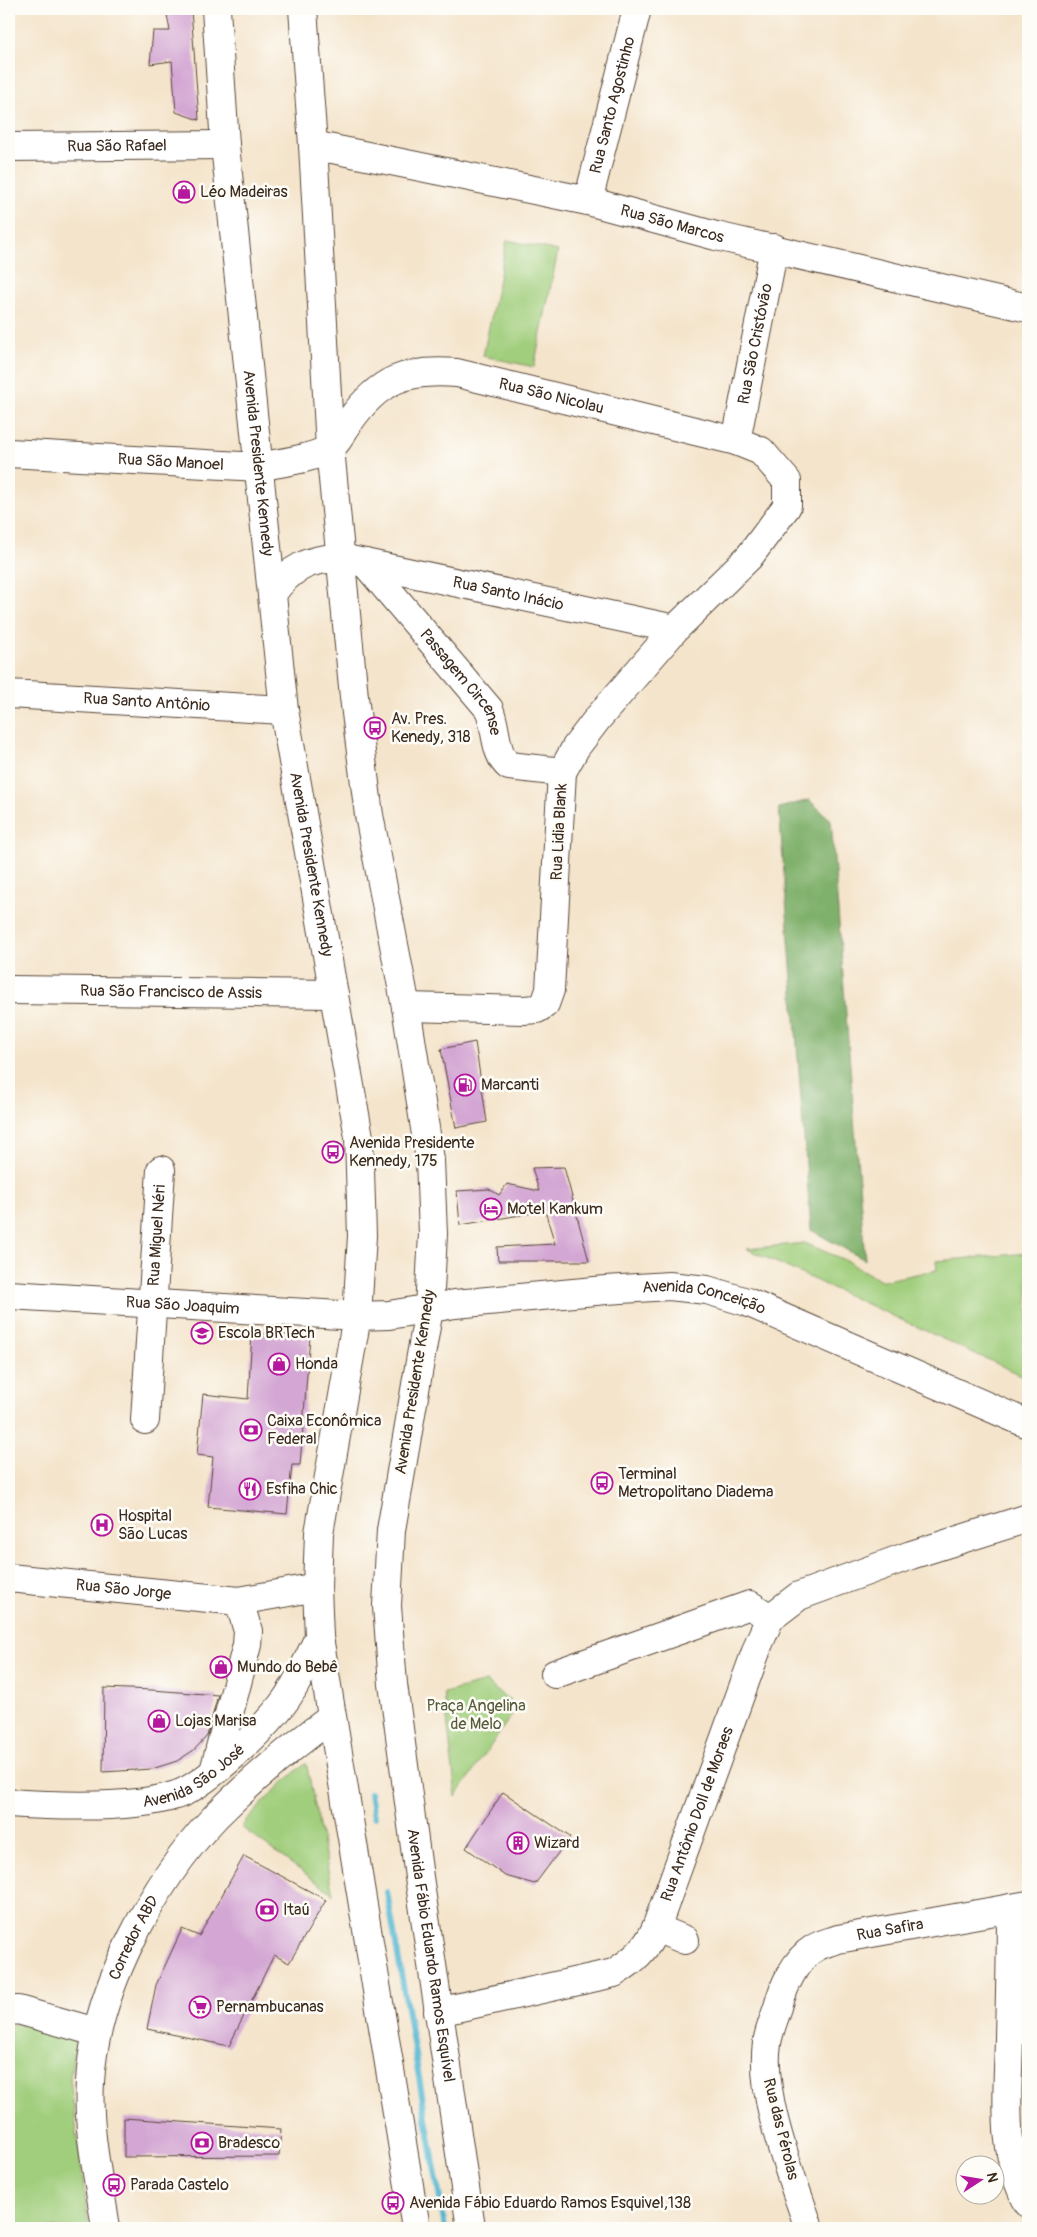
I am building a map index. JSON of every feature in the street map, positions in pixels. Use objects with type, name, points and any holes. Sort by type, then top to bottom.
[{"type":"street","name":"Avenida Presidente Kennedy","points":[[216,9],[225,145],[284,710],[359,1137],[362,1236],[357,1316],[323,1501],[319,1533],[317,1587],[319,1637],[331,1718]]},
{"type":"street","name":"Avenida Presidente Kennedy","points":[[303,9],[313,145],[330,448],[353,561],[354,697],[369,815],[406,1007],[430,1160],[433,1234],[429,1309],[391,1530],[387,1606],[393,1684]]},
{"type":"street","name":"Rua Santo Agostinho","points":[[588,201],[637,9]]},
{"type":"street","name":"Rua São Rafael","points":[[9,147],[225,145]]},
{"type":"street","name":"Rua São Marcos","points":[[313,145],[588,201],[716,236],[1028,308]]},
{"type":"street","name":"Rua São Cristóvão","points":[[736,441],[774,248]]},
{"type":"street","name":"Rua São Nicolau","points":[[330,448],[362,404],[379,388],[400,378],[428,371],[456,373],[736,441],[761,451],[787,481]]},
{"type":"street","name":"Rua São Manoel","points":[[9,453],[258,467],[299,459],[330,448]]},
{"type":"street","name":"Rua Lidia Blank","points":[[406,1007],[524,1010],[537,1009],[546,1004],[550,990],[562,772],[576,747],[598,718],[676,629],[749,557],[787,506],[787,481]]},
{"type":"street","name":"Rua Santo Inácio","points":[[272,594],[290,573],[307,562],[324,558],[353,561],[676,629]]},
{"type":"street","name":"Passagem Circense","points":[[353,561],[489,709],[495,722],[499,752],[504,762],[510,766],[562,772]]},
{"type":"street","name":"Rua Santo Antônio","points":[[9,694],[284,710]]},
{"type":"street","name":"Rua São Francisco de Assis","points":[[9,990],[334,994]]},
{"type":"street","name":"Rua Miguel Néri","points":[[145,1420],[161,1170]]},
{"type":"street","name":"Avenida Conceição","points":[[357,1316],[389,1315],[606,1290],[669,1286],[707,1290],[747,1302],[1028,1425]]},
{"type":"street","name":"Rua São Joaquim","points":[[9,1295],[357,1316]]},
{"type":"street","name":"Rua Antônio Doll de Moraes","points":[[438,2012],[614,1973],[638,1958],[649,1944],[656,1928],[758,1643],[770,1618],[799,1596],[1024,1513]]},
{"type":"street","name":"Rua São Jorge","points":[[9,1578],[239,1601],[317,1587]]},
{"type":"street","points":[[214,1771],[247,1645],[248,1631],[239,1601]]},
{"type":"street","points":[[555,1674],[750,1606],[770,1618]]},
{"type":"street","name":"Avenida São José","points":[[9,1803],[126,1804],[157,1801],[178,1795],[214,1771],[272,1717],[299,1678],[319,1637]]},
{"type":"street","name":"Avenida Fábio Eduardo Ramos Esquível","points":[[393,1684],[438,2012],[471,2228]]},
{"type":"street","points":[[331,1718],[416,2228]]},
{"type":"street","name":"Corredor ABD","points":[[106,2228],[89,2111],[96,2032],[110,1988],[136,1932],[165,1882],[215,1818],[261,1772],[331,1718]]},
{"type":"street","points":[[1020,1906],[1008,2118],[1011,2155],[1018,2184],[1028,2203]]},
{"type":"street","name":"Rua Safira","points":[[780,1999],[803,1956],[814,1948],[838,1939],[1020,1906]]},
{"type":"street","points":[[656,1928],[685,1940]]},
{"type":"street","name":"Rua das Pérolas","points":[[780,1999],[767,2043],[766,2067],[769,2093],[788,2165],[809,2228]]},
{"type":"street","points":[[9,2012],[18,2010],[96,2032]]},
{"type":"green space","points":[[507,240],[558,251],[534,367],[483,356]]},
{"type":"green space","points":[[809,800],[831,820],[865,1260],[811,1230],[779,808]]},
{"type":"green space","points":[[805,1243],[847,1261],[881,1281],[937,1270],[936,1261],[1028,1253],[1028,1378],[747,1249]]},
{"type":"green space","name":"Praça Angelina de Melo","points":[[486,1682],[517,1707],[456,1797],[444,1693]]},
{"type":"green space","points":[[306,1762],[333,1894],[241,1827],[272,1793]]},
{"type":"green space","points":[[19,2023],[76,2038],[70,2078],[89,2228],[9,2228],[9,2026]]},
{"type":"building","points":[[166,9],[191,9],[199,120],[176,112],[172,61],[150,64],[153,31],[170,31]]},
{"type":"building","name":"Marcanti","points":[[475,1042],[487,1122],[456,1128],[441,1049]]},
{"type":"building","name":"Motel Kankum","points":[[564,1167],[589,1261],[498,1261],[497,1247],[555,1244],[545,1211],[460,1225],[457,1191],[489,1189],[499,1195],[507,1184],[539,1191],[532,1168]]},
{"type":"building","points":[[252,1333],[310,1336],[300,1465],[292,1465],[287,1514],[208,1507],[213,1457],[197,1455],[203,1394],[248,1399]]},
{"type":"building","name":"Lojas Marisa","points":[[104,1688],[218,1695],[207,1736],[194,1750],[177,1761],[152,1769],[103,1772]]},
{"type":"building","name":"Wizard","points":[[503,1792],[570,1837],[535,1884],[505,1876],[466,1848]]},
{"type":"building","points":[[244,1856],[326,1900],[289,1963],[274,1955],[229,2046],[147,2029],[156,1985],[182,1929],[199,1936]]},
{"type":"building","name":"Bradesco","points":[[124,2118],[281,2129],[279,2156],[124,2157]]},
{"type":"waterway","points":[[370,1793],[374,1817]]},
{"type":"waterway","points":[[387,1892],[445,2228]]},
{"type":"place","name":"Léo Madeiras","points":[[184,192]]},
{"type":"place","name":"Av. Pres. Kenedy, 318","points":[[375,728]]},
{"type":"place","name":"Marcanti","points":[[465,1085]]},
{"type":"place","name":"Avenida Presidente Kennedy, 175","points":[[333,1152]]},
{"type":"place","name":"Motel Kankum","points":[[491,1209]]},
{"type":"place","name":"Escola BRTech","points":[[202,1333]]},
{"type":"place","name":"Honda","points":[[279,1364]]},
{"type":"place","name":"Caixa Econômica Federal","points":[[251,1430]]},
{"type":"place","name":"Terminal Metropolitano Diadema","points":[[602,1483]]},
{"type":"place","name":"Esfiha Chic","points":[[250,1489]]},
{"type":"place","name":"Hospital São Lucas","points":[[102,1525]]},
{"type":"place","name":"Mundo do Bebê","points":[[221,1667]]},
{"type":"place","name":"Lojas Marisa","points":[[159,1721]]},
{"type":"place","name":"Wizard","points":[[518,1843]]},
{"type":"place","name":"Itaú","points":[[267,1910]]},
{"type":"place","name":"Pernambucanas","points":[[200,2007]]},
{"type":"place","name":"Bradesco","points":[[202,2143]]},
{"type":"place","name":"Parada Castelo","points":[[114,2185]]},
{"type":"place","name":"Avenida Fábio Eduardo Ramos Esquivel,138","points":[[393,2203]]}]
